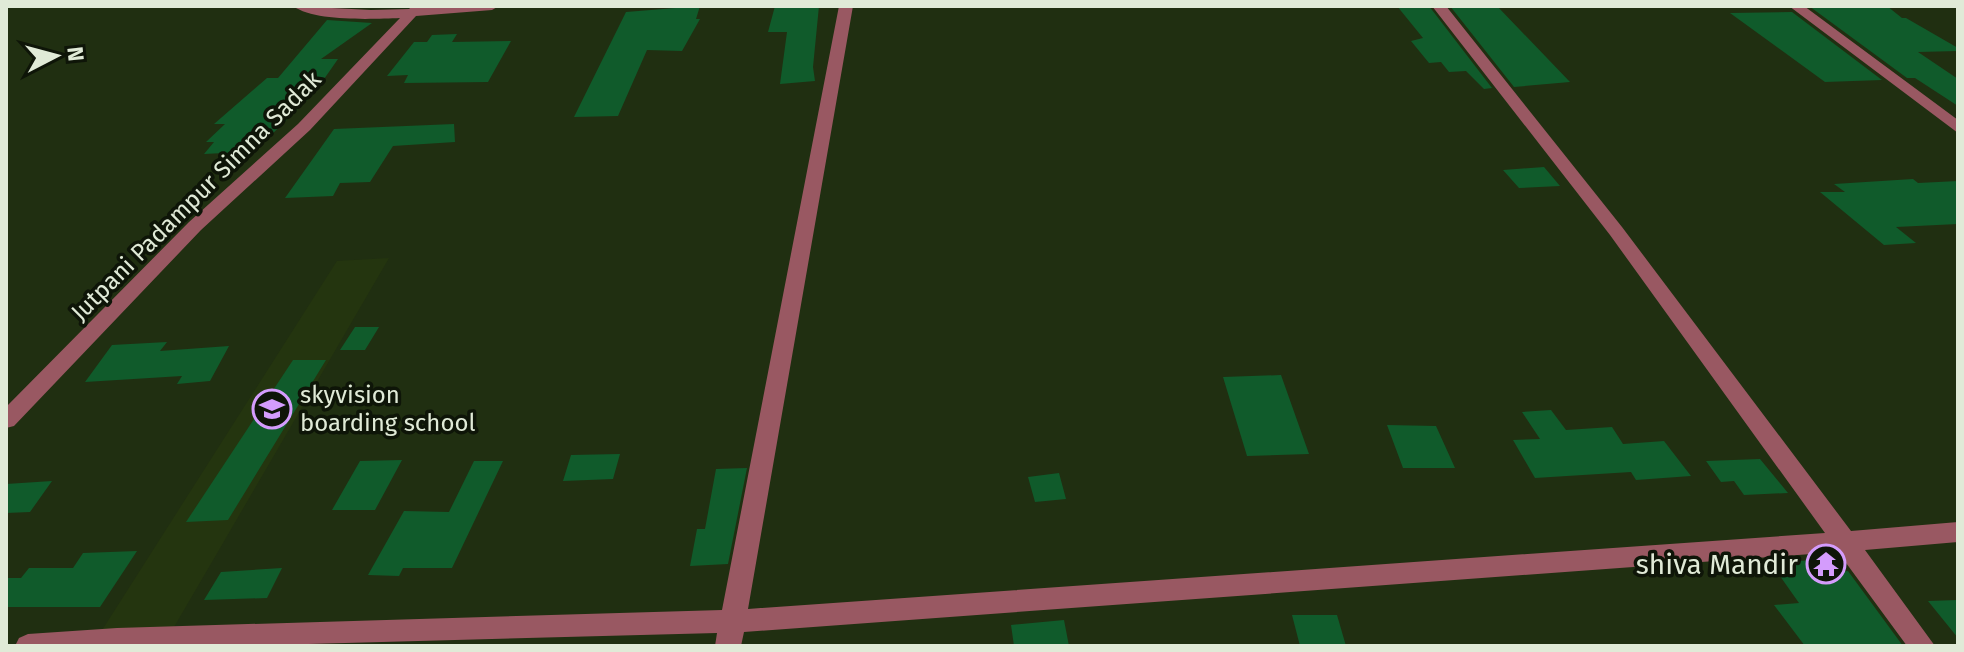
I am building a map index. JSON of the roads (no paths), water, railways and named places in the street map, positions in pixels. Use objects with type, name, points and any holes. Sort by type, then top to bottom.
[{"type":"street","points":[[300,6],[335,12],[492,6]]},
{"type":"street","points":[[731,634],[846,6]]},
{"type":"street","points":[[1439,6],[1616,231],[1922,646]]},
{"type":"street","points":[[1796,6],[1958,128]]},
{"type":"street","name":"Jutpani Padampur Simna Sadak","points":[[6,420],[195,226],[304,127],[416,9]]},
{"type":"street","points":[[28,646],[173,635],[731,634],[1504,564],[1845,543],[1958,532]]},
{"type":"place","name":"skyvision boarding school","points":[[272,409]]},
{"type":"place","name":"shiva Mandir","points":[[1826,564]]}]
